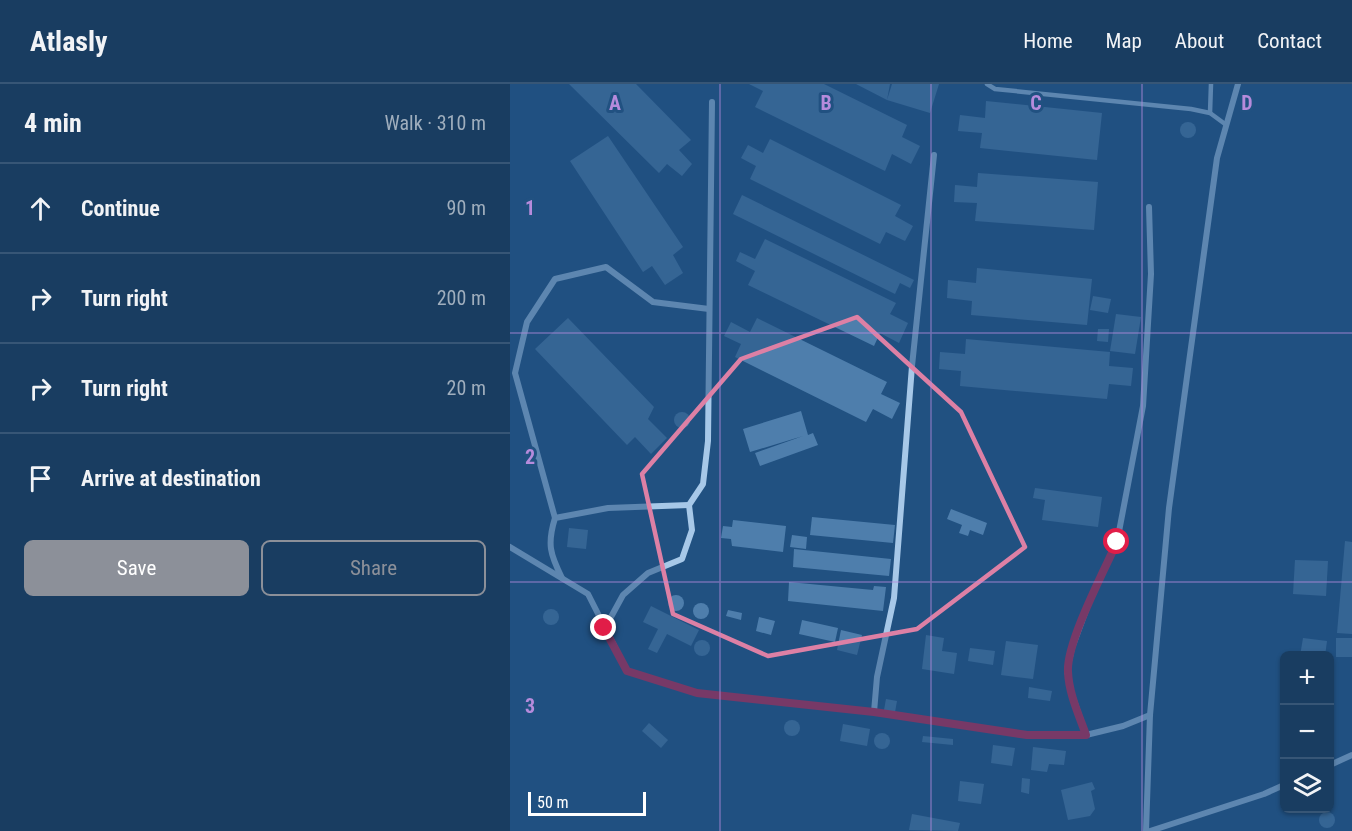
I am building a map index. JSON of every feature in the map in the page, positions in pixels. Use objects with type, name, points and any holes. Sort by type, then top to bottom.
[{"type":"street","points":[[1238,84],[1217,158],[1169,508],[1150,715],[1148,831],[1280,787]]},
{"type":"street","points":[[604,628],[623,594],[648,573],[682,559],[692,530],[689,505],[703,484],[708,441],[712,102]]},
{"type":"street","points":[[874,712],[877,676],[894,598],[912,366],[934,155]]},
{"type":"street","points":[[1086,735],[1071,692],[1067,670],[1072,648],[1088,605],[1117,542],[1143,406],[1151,274],[1149,207]]},
{"type":"street","points":[[562,578],[551,556],[551,531],[555,518],[515,373],[527,322],[555,279],[606,267],[653,302],[709,309]]},
{"type":"street","points":[[555,518],[609,508],[689,505]]},
{"type":"street","points":[[510,547],[588,594],[627,671],[697,693],[874,712],[1027,735],[1086,735],[1123,726],[1150,715]]},
{"type":"street","points":[[1334,763],[1352,755]]},
{"type":"lane","points":[[987,84],[995,89],[1191,109],[1210,113],[1226,124]]},
{"type":"lane","points":[[1210,84],[1210,113]]},
{"type":"highlighted area","points":[[857,317],[961,412],[1025,547],[917,629],[768,656],[673,614],[642,474],[741,359]]},
{"type":"building","points":[[569,84],[636,84],[691,140],[679,150],[692,164],[682,176],[667,164],[659,173]]},
{"type":"building","points":[[749,84],[824,84],[907,125],[902,137],[920,146],[911,164],[892,154],[885,171],[755,107],[763,91]]},
{"type":"building","points":[[856,84],[890,84],[887,100]]},
{"type":"building","points":[[892,84],[939,84],[930,113],[887,100]]},
{"type":"building","points":[[986,101],[1102,113],[1097,160],[980,148],[982,133],[958,131],[960,115],[985,118]]},
{"type":"building","points":[[1188,122],[1194,124],[1196,130],[1194,136],[1188,138],[1182,136],[1180,130],[1182,124]]},
{"type":"building","points":[[608,136],[683,247],[673,255],[683,273],[665,285],[652,266],[643,272],[570,161]]},
{"type":"building","points":[[770,139],[901,205],[895,216],[913,226],[905,241],[886,232],[880,244],[750,179],[756,166],[741,158],[748,145],[763,153]]},
{"type":"building","points":[[978,173],[1098,182],[1094,230],[975,221],[977,203],[954,202],[955,185],[977,187]]},
{"type":"building","points":[[742,195],[914,280],[910,288],[900,283],[895,294],[733,214]]},
{"type":"building","points":[[765,239],[896,303],[890,314],[908,323],[899,343],[880,333],[874,346],[748,285],[755,271],[736,261],[740,252],[755,259]]},
{"type":"building","points":[[977,268],[1092,279],[1087,325],[971,315],[972,301],[947,298],[948,280],[976,283]]},
{"type":"building","points":[[1093,296],[1111,299],[1108,313],[1090,310]]},
{"type":"building","points":[[1116,314],[1141,317],[1135,354],[1110,351]]},
{"type":"building","points":[[568,318],[654,407],[648,419],[667,438],[651,454],[635,437],[627,445],[535,349]]},
{"type":"building","points":[[757,318],[887,382],[881,394],[900,403],[892,419],[873,409],[866,422],[735,357],[741,344],[724,336],[731,322],[750,332]]},
{"type":"building","points":[[1098,329],[1109,329],[1108,342],[1097,341]]},
{"type":"building","points":[[966,339],[1110,352],[1109,366],[1133,368],[1131,386],[1109,384],[1107,399],[960,386],[961,371],[939,369],[940,352],[965,354]]},
{"type":"building","points":[[801,411],[808,435],[813,433],[818,445],[760,466],[755,453],[803,436],[750,452],[743,429]]},
{"type":"building","points":[[679,412],[685,412],[690,420],[688,426],[679,428],[674,423],[674,417]]},
{"type":"building","points":[[1035,488],[1102,497],[1098,527],[1042,520],[1045,500],[1033,498]]},
{"type":"building","points":[[951,509],[987,523],[983,535],[970,530],[968,536],[959,533],[962,525],[947,519]]},
{"type":"building","points":[[812,517],[895,525],[893,543],[810,535]]},
{"type":"building","points":[[733,520],[786,526],[783,552],[732,546],[731,539],[721,538],[723,526],[732,527]]},
{"type":"building","points":[[569,528],[588,530],[586,549],[567,547]]},
{"type":"building","points":[[792,535],[807,537],[806,549],[790,547]]},
{"type":"building","points":[[1345,541],[1352,542],[1352,634],[1337,633]]},
{"type":"building","points":[[794,549],[891,559],[889,576],[793,567]]},
{"type":"building","points":[[1295,560],[1328,561],[1326,596],[1293,594]]},
{"type":"building","points":[[789,582],[873,590],[874,586],[886,587],[883,611],[788,601]]},
{"type":"building","points":[[673,595],[679,595],[684,603],[682,609],[673,611],[668,606],[668,600]]},
{"type":"building","points":[[698,603],[704,603],[709,611],[707,617],[698,619],[693,614],[693,608]]},
{"type":"building","points":[[651,606],[699,630],[691,646],[667,634],[657,653],[648,649],[658,629],[643,622]]},
{"type":"building","points":[[551,609],[557,611],[559,617],[557,623],[551,625],[545,623],[543,617],[545,611]]},
{"type":"building","points":[[728,610],[742,613],[741,620],[726,616]]},
{"type":"building","points":[[759,617],[775,621],[771,635],[756,631]]},
{"type":"building","points":[[802,620],[838,628],[835,642],[799,634]]},
{"type":"building","points":[[841,630],[862,635],[857,655],[837,650]]},
{"type":"building","points":[[926,635],[944,638],[942,651],[957,653],[954,674],[922,669]]},
{"type":"building","points":[[1303,638],[1327,641],[1326,651],[1301,651]]},
{"type":"building","points":[[1336,638],[1352,638],[1352,657],[1336,657]]},
{"type":"building","points":[[699,640],[705,640],[710,648],[708,654],[699,656],[694,651],[694,645]]},
{"type":"building","points":[[1006,641],[1038,645],[1033,679],[1001,675]]},
{"type":"building","points":[[970,648],[995,651],[993,665],[968,661]]},
{"type":"building","points":[[1029,687],[1052,691],[1050,701],[1028,698]]},
{"type":"building","points":[[886,699],[897,701],[895,712],[884,710]]},
{"type":"building","points":[[789,720],[795,720],[800,728],[798,734],[789,736],[784,731],[784,725]]},
{"type":"building","points":[[649,723],[668,740],[661,748],[642,731]]},
{"type":"building","points":[[843,724],[870,729],[867,746],[840,741]]},
{"type":"building","points":[[882,733],[888,735],[890,741],[888,747],[882,749],[876,747],[874,741],[876,735]]},
{"type":"building","points":[[923,736],[953,739],[953,745],[922,742]]},
{"type":"building","points":[[993,745],[1015,748],[1012,766],[991,763]]},
{"type":"building","points":[[1033,747],[1066,751],[1064,765],[1049,764],[1047,772],[1031,770]]},
{"type":"building","points":[[1022,778],[1030,779],[1029,794],[1021,792]]},
{"type":"building","points":[[960,781],[984,784],[981,804],[958,801]]},
{"type":"building","points":[[1092,782],[1095,789],[1091,791],[1095,809],[1090,816],[1068,820],[1061,790]]},
{"type":"building","points":[[1322,813],[1332,813],[1335,817],[1335,823],[1330,828],[1324,828],[1319,823],[1319,817]]},
{"type":"building","points":[[912,814],[960,823],[958,831],[909,830]]},
{"type":"route","points":[[604,628],[627,671],[697,693],[874,712],[1027,735],[1086,735],[1071,692],[1067,670],[1072,648],[1088,605],[1117,542]]}]
